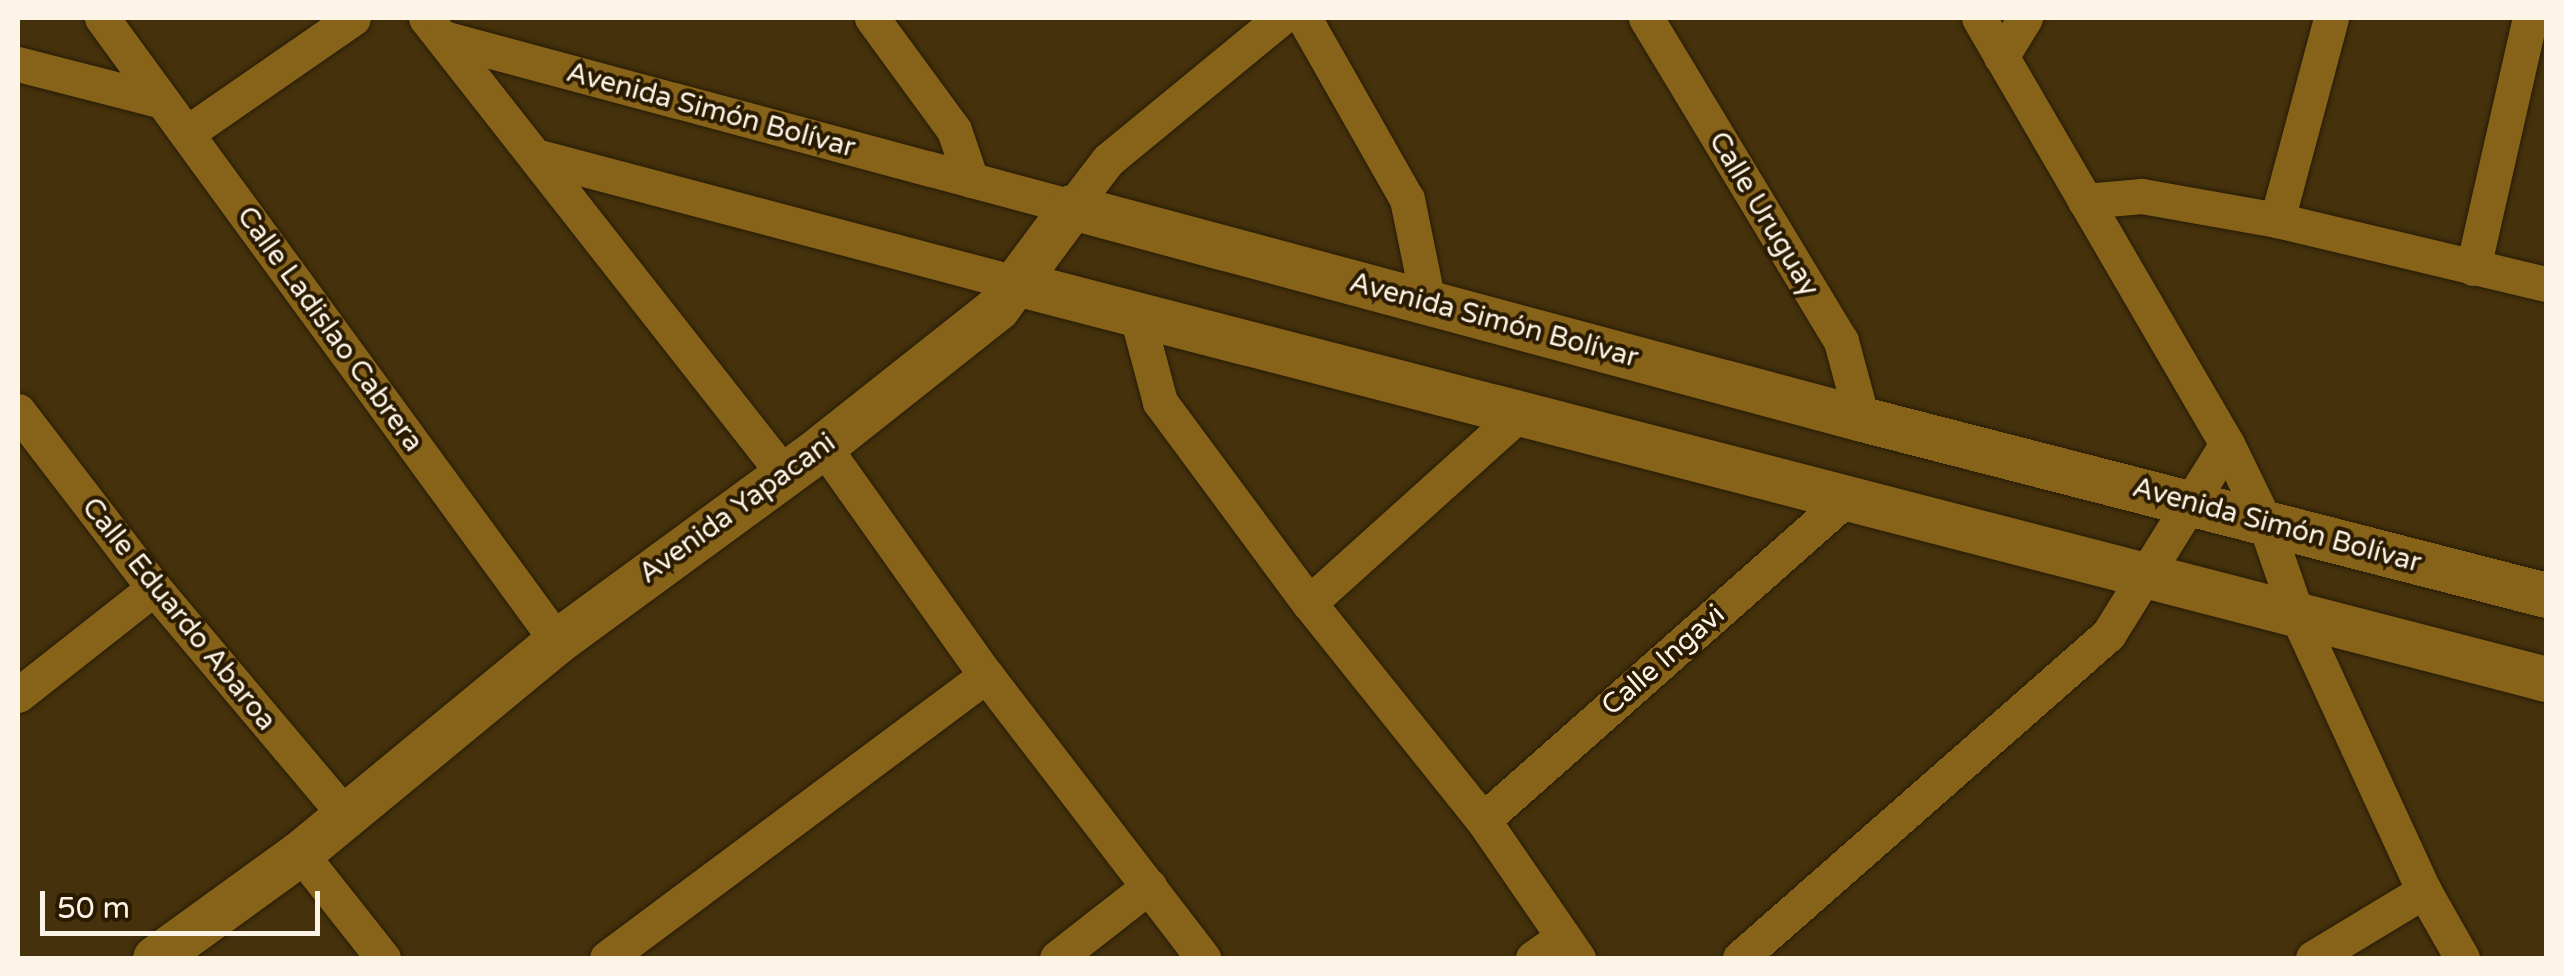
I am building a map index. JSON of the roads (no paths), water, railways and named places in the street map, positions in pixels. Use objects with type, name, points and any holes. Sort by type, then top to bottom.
[{"type":"street","name":"Calle Ladislao Cabrera","points":[[102,18],[158,100],[187,133],[557,641]]},
{"type":"street","points":[[187,133],[353,18]]},
{"type":"street","points":[[872,18],[954,130],[971,180]]},
{"type":"street","name":"Avenida Yapacani","points":[[154,958],[300,853],[557,641],[822,446],[997,308],[1108,160],[1280,18]]},
{"type":"street","points":[[1304,18],[1407,199],[1428,302]]},
{"type":"street","name":"Calle Uruguay","points":[[1646,18],[1841,341],[1862,419]]},
{"type":"street","points":[[1979,18],[2226,444],[2264,520],[2297,615],[2424,891],[2462,958]]},
{"type":"street","points":[[2000,57],[2024,18]]},
{"type":"street","points":[[2277,220],[2331,18]]},
{"type":"street","points":[[2473,268],[2530,18]]},
{"type":"street","points":[[434,28],[784,474]]},
{"type":"street","name":"Avenida Simón Bolívar","points":[[434,28],[971,180],[1862,419],[2546,595]]},
{"type":"street","points":[[18,64],[158,100]]},
{"type":"street","points":[[535,156],[1516,416],[2149,574],[2546,679]]},
{"type":"street","points":[[2085,201],[2142,196],[2277,220],[2546,284]]},
{"type":"street","points":[[1137,316],[1160,402],[1309,603],[1482,820],[1570,948],[1533,958]]},
{"type":"street","name":"Calle Eduardo Abaroa","points":[[18,411],[154,588],[345,815]]},
{"type":"street","points":[[1309,603],[1516,416]]},
{"type":"street","points":[[1740,958],[2108,636],[2226,444]]},
{"type":"street","points":[[822,446],[986,675],[1203,958]]},
{"type":"street","name":"Calle Ingavi","points":[[1482,820],[1844,500]]},
{"type":"street","points":[[18,695],[154,588]]},
{"type":"street","points":[[608,958],[986,675]]},
{"type":"street","points":[[300,853],[384,958]]},
{"type":"street","points":[[1057,958],[1149,886]]},
{"type":"street","points":[[2313,958],[2424,891]]}]
